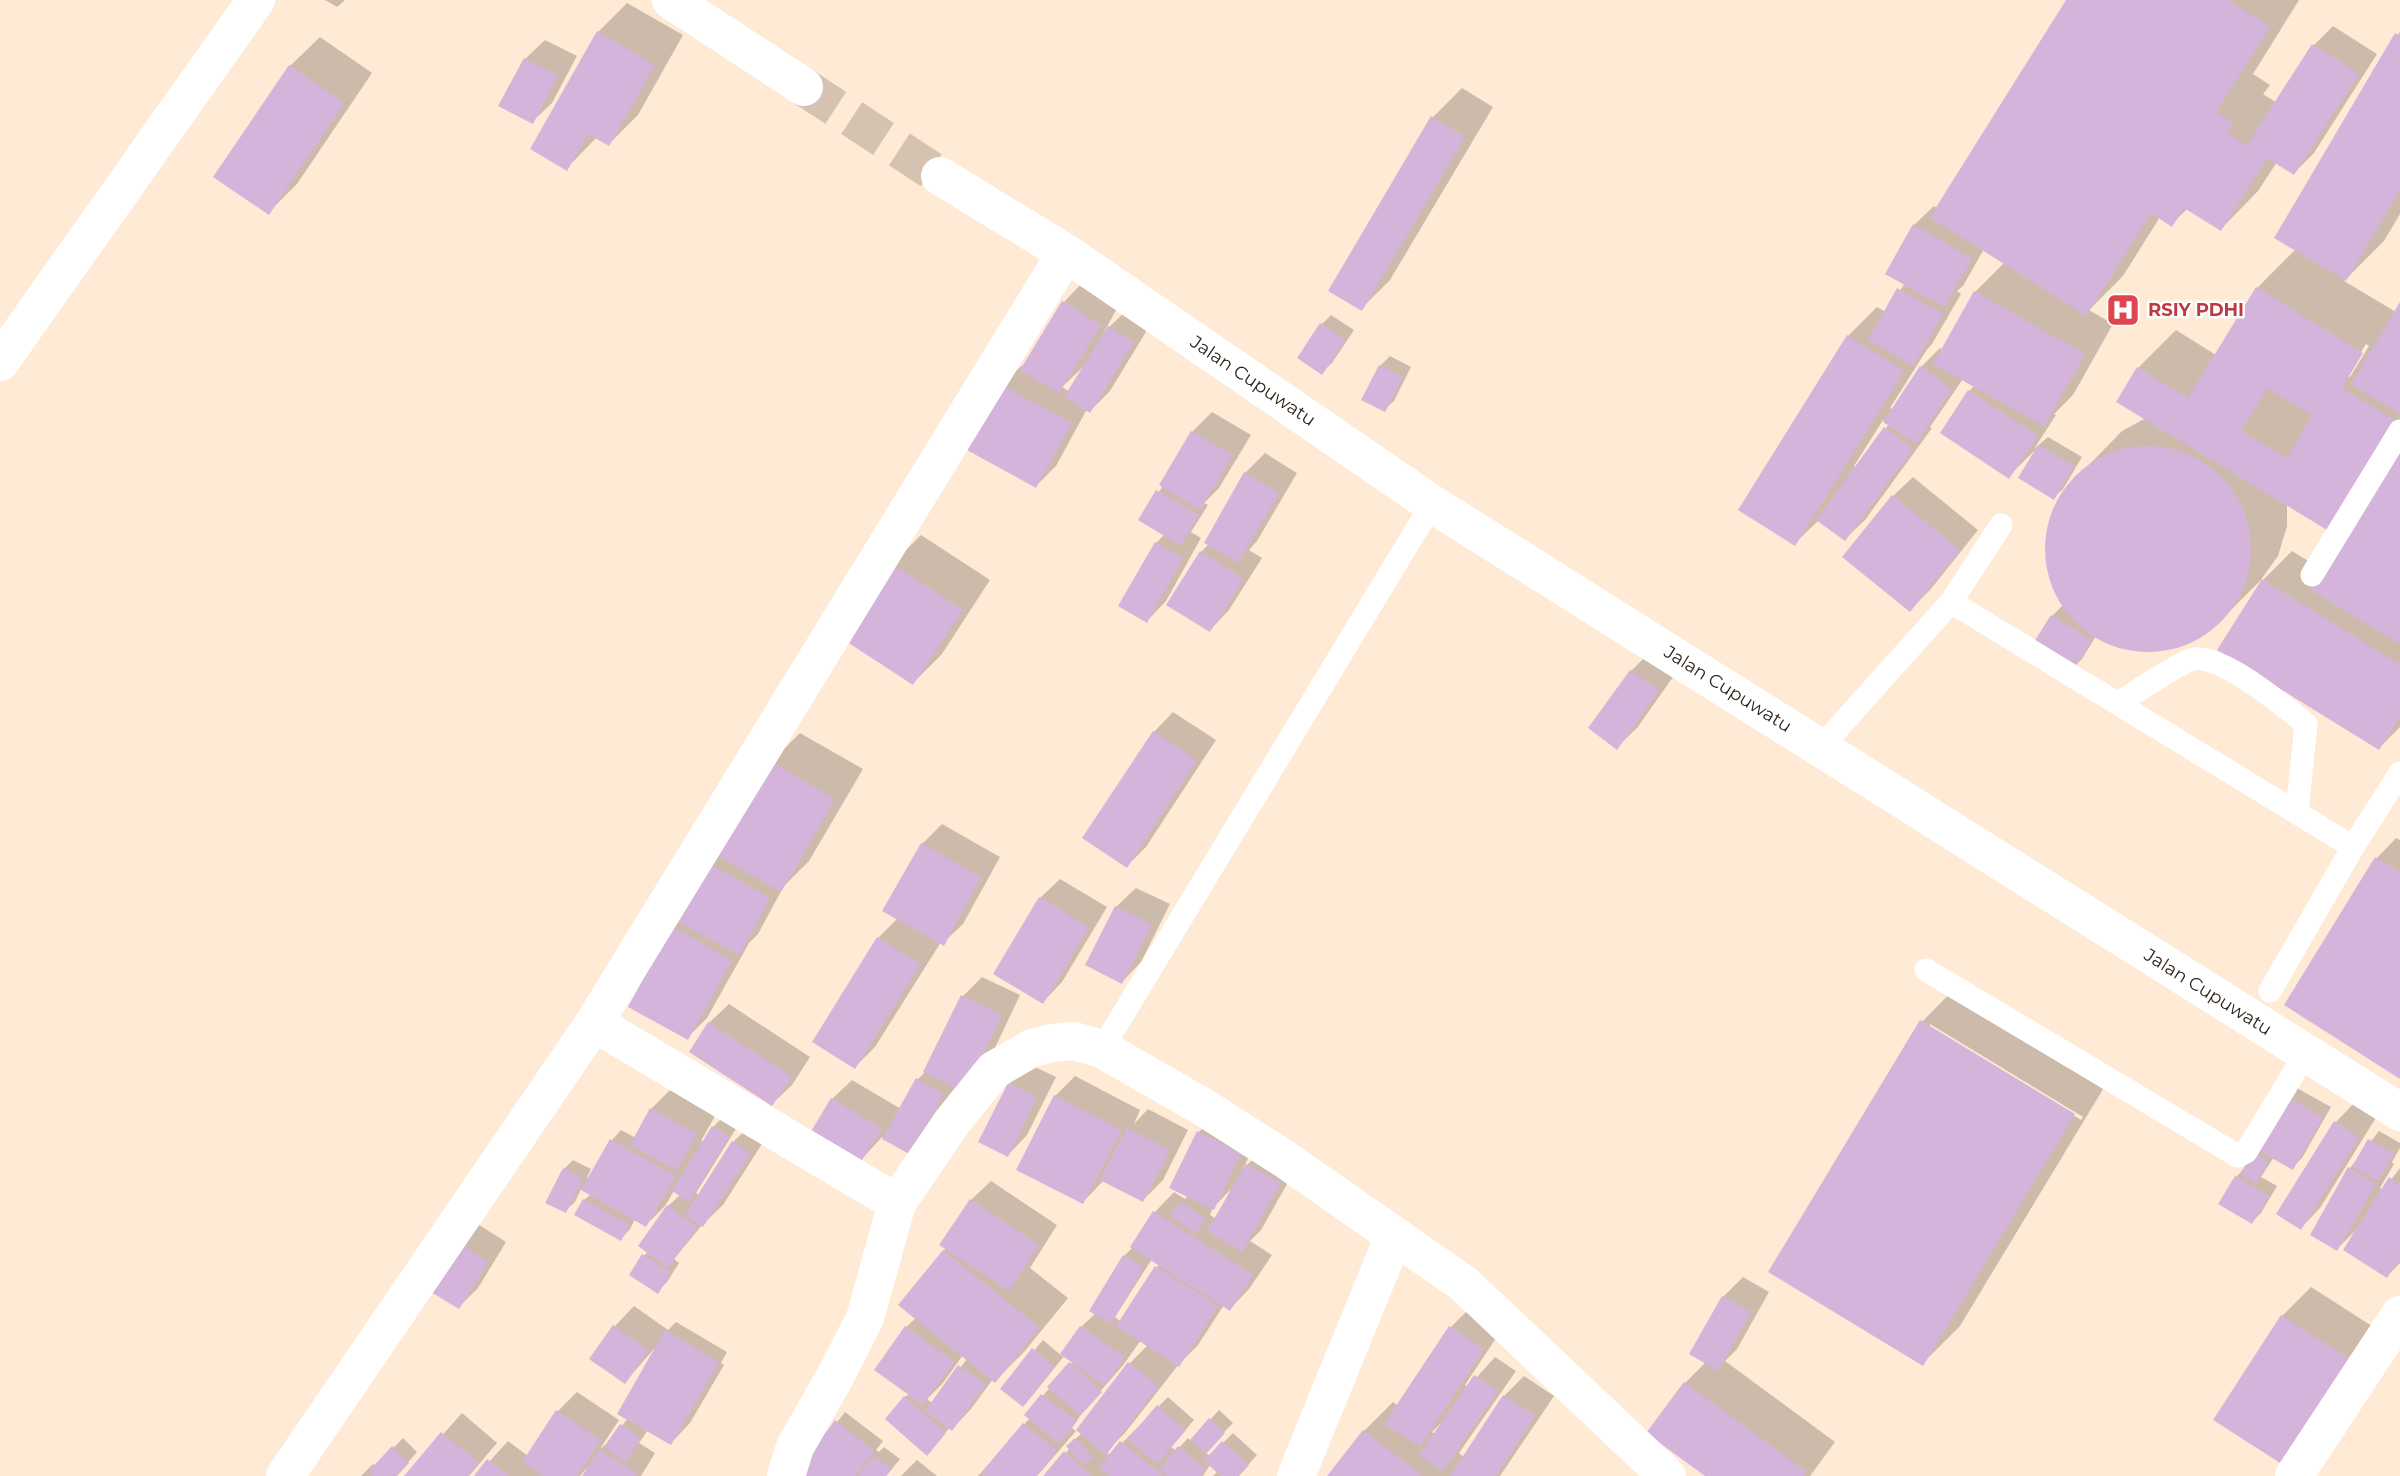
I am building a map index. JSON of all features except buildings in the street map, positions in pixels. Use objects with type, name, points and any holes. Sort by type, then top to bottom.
[{"type":"street","points":[[0,362],[256,0]]},
{"type":"street","points":[[671,0],[804,87]]},
{"type":"street","name":"Jalan Cupuwatu","points":[[940,176],[1066,253],[1432,504],[2400,1112]]},
{"type":"street","points":[[285,1476],[594,1023],[1066,253]]},
{"type":"street","points":[[594,1023],[897,1203]]},
{"type":"street","points":[[786,1476],[795,1447],[865,1318],[897,1203],[951,1122],[994,1070],[1032,1048],[1074,1041],[1102,1049],[1203,1107],[1272,1150],[1464,1284],[1667,1476]]},
{"type":"street","points":[[1296,1476],[1394,1236]]},
{"type":"street","points":[[2294,1476],[2400,1315]]},
{"type":"lane","points":[[2312,575],[2400,431]]},
{"type":"lane","points":[[1102,1049],[1432,504]]},
{"type":"lane","points":[[1821,747],[1951,602],[2001,525]]},
{"type":"lane","points":[[1951,602],[2353,847]]},
{"type":"lane","points":[[2118,703],[2193,659],[2216,662],[2264,690],[2306,724],[2297,812]]},
{"type":"lane","points":[[2270,991],[2353,847],[2400,773]]},
{"type":"lane","points":[[1926,970],[2238,1156],[2246,1152],[2306,1054]]},
{"type":"water","points":[[2137,531],[2146,532],[2153,537],[2158,544],[2158,562],[2153,569],[2146,574],[2137,575],[2128,574],[2121,569],[2116,562],[2115,553],[2116,544],[2121,537],[2128,532]]},
{"type":"tunnel","points":[[804,87],[940,176]]},
{"type":"place","name":"RSIY PDHI","points":[[2123,310]]}]
